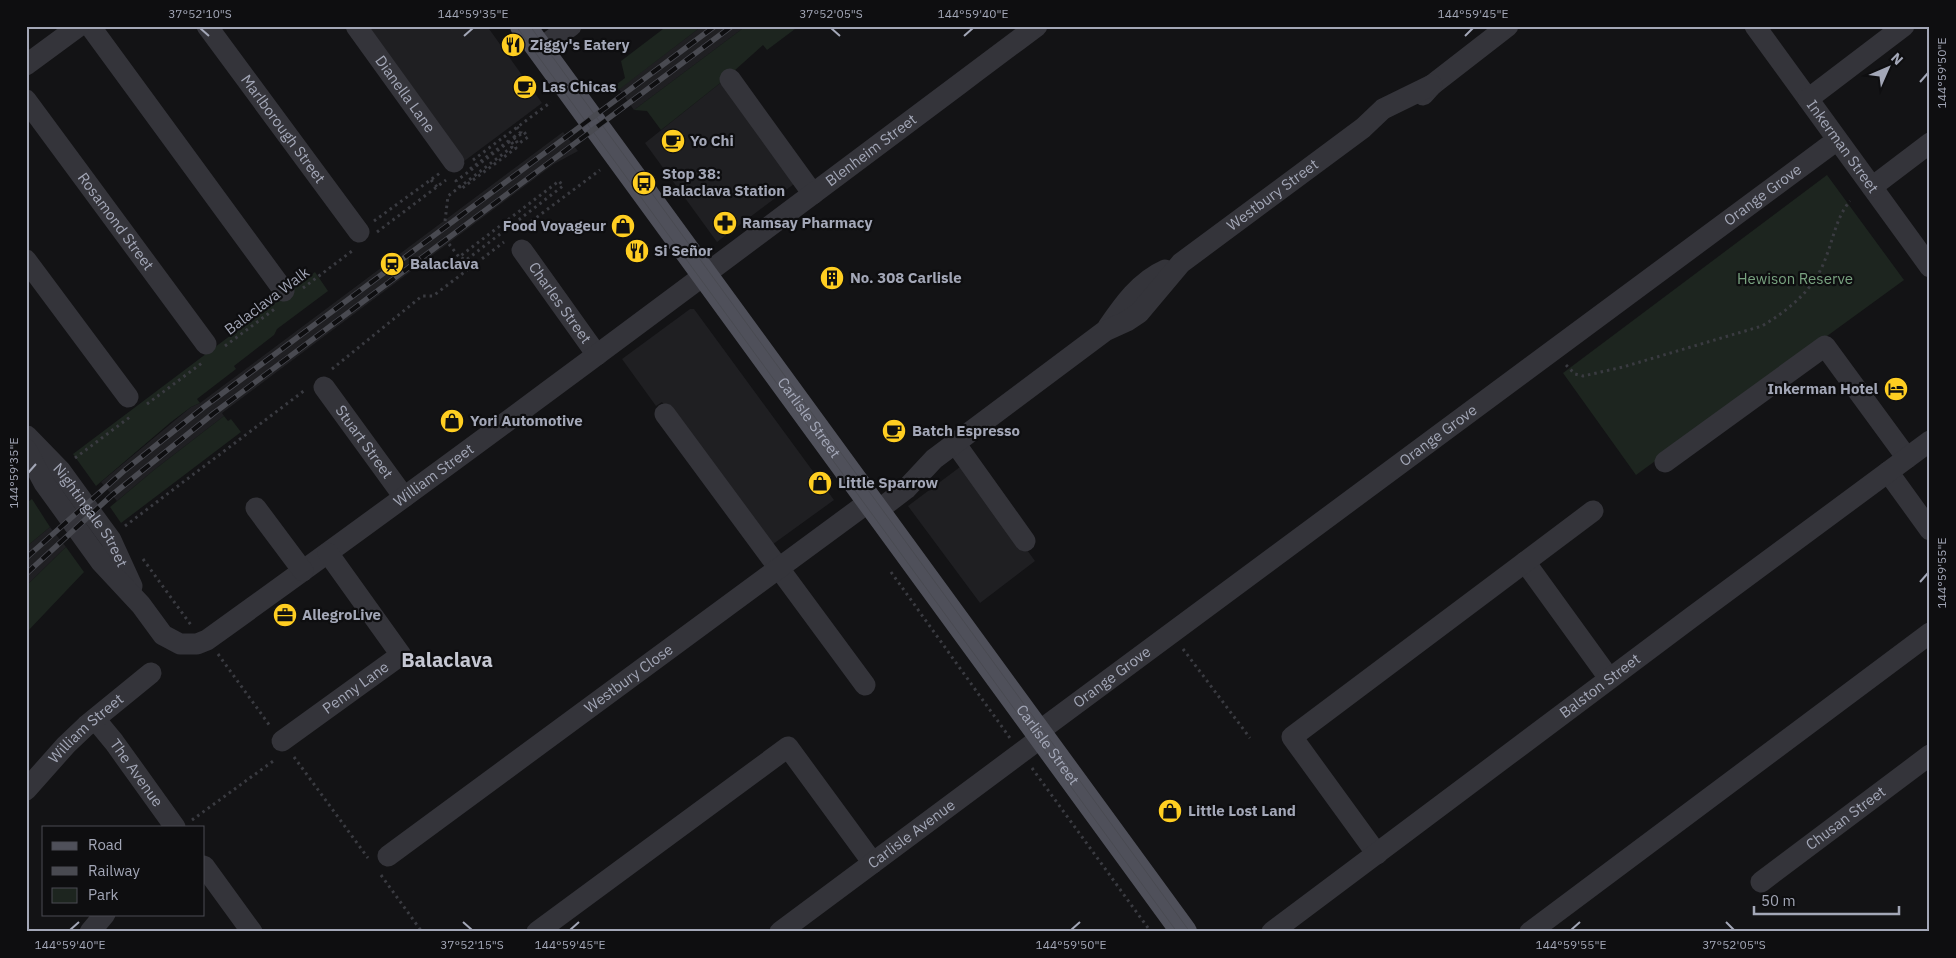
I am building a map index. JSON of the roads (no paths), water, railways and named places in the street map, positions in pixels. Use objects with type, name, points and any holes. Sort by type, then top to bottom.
[{"type":"main road","name":"Carlisle Street","points":[[523,26],[1184,932]]},
{"type":"street","points":[[26,65],[79,26]]},
{"type":"street","points":[[90,26],[287,296]]},
{"type":"street","name":"Marlborough Street","points":[[207,26],[365,235]]},
{"type":"street","name":"Dianella Lane","points":[[356,26],[461,168]]},
{"type":"street","points":[[539,49],[571,26]]},
{"type":"street","name":"Blenheim Street","points":[[705,276],[1037,26]]},
{"type":"street","name":"Westbury Street","points":[[871,503],[906,489],[934,459],[955,443],[1105,331],[1139,313],[1181,263],[1363,128],[1383,109],[1432,85],[1508,26]]},
{"type":"street","name":"Inkerman Street","points":[[1755,26],[1930,267]]},
{"type":"street","points":[[1808,99],[1904,26]]},
{"type":"street","points":[[730,79],[813,194]]},
{"type":"street","name":"Rosamond Street","points":[[26,100],[212,351]]},
{"type":"street","name":"Orange Grove","points":[[1040,735],[1171,632],[1554,351],[1837,140]]},
{"type":"street","points":[[1872,187],[1930,143]]},
{"type":"street","name":"Charles Street","points":[[522,250],[597,355]]},
{"type":"street","points":[[26,260],[137,405]]},
{"type":"street","name":"William Street","points":[[182,644],[197,644],[207,640],[705,276]]},
{"type":"street","points":[[1666,462],[1825,346],[1907,458]]},
{"type":"street","name":"Stuart Street","points":[[321,382],[404,497]]},
{"type":"street","points":[[665,414],[865,685]]},
{"type":"street","name":"Nightingale Street","points":[[26,435],[60,470],[111,540],[140,605]]},
{"type":"street","name":"Balston Street","points":[[1272,932],[1609,678],[1930,441]]},
{"type":"street","points":[[955,443],[1025,540]]},
{"type":"street","name":"Nightingale Street","points":[[26,449],[44,483],[101,562],[140,605],[163,635],[171,641],[182,644]]},
{"type":"street","points":[[1888,472],[1930,530]]},
{"type":"street","name":"Westbury Close","points":[[380,865],[778,568],[871,503]]},
{"type":"street","points":[[256,508],[302,571]]},
{"type":"street","points":[[1377,854],[1292,736],[1593,511]]},
{"type":"street","name":"Penny Lane","points":[[285,746],[401,656],[328,553]]},
{"type":"street","points":[[1525,562],[1609,678]]},
{"type":"street","points":[[1530,932],[1930,633]]},
{"type":"street","name":"William Street","points":[[26,790],[66,745],[151,673]]},
{"type":"street","name":"The Avenue","points":[[95,719],[182,825]]},
{"type":"street","name":"Carlisle Avenue","points":[[780,932],[1022,754],[1040,735]]},
{"type":"street","points":[[537,932],[788,747],[873,863]]},
{"type":"street","name":"Chusan Street","points":[[1761,882],[1930,755]]},
{"type":"street","points":[[205,867],[252,932]]},
{"type":"street","points":[[90,932],[103,916]]},
{"type":"tram line","points":[[516,26],[1177,932]]},
{"type":"tram line","points":[[530,26],[1190,932]]},
{"type":"railway","points":[[26,558],[125,470],[204,407],[715,26]]},
{"type":"railway","points":[[26,574],[112,495],[214,413],[732,26]]},
{"type":"place","name":"Ziggy's Eatery","points":[[513,45]]},
{"type":"place","name":"Las Chicas","points":[[525,87]]},
{"type":"place","name":"Yo Chi","points":[[673,141]]},
{"type":"place","name":"Stop 38: Balaclava Station","points":[[644,183]]},
{"type":"place","name":"Ramsay Pharmacy","points":[[725,223]]},
{"type":"place","name":"Food Voyageur","points":[[623,226]]},
{"type":"place","name":"Si Señor","points":[[637,251]]},
{"type":"place","name":"Balaclava","points":[[392,264]]},
{"type":"place","name":"No. 308 Carlisle","points":[[832,278]]},
{"type":"place","name":"Inkerman Hotel","points":[[1896,389]]},
{"type":"place","name":"Yori Automotive","points":[[452,421]]},
{"type":"place","name":"Batch Espresso","points":[[894,431]]},
{"type":"place","name":"Little Sparrow","points":[[820,483]]},
{"type":"place","name":"AllegroLive","points":[[285,615]]},
{"type":"place","name":"Little Lost Land","points":[[1170,811]]},
{"type":"district","name":"Balaclava","points":[[447,660]]},
{"type":"park label","name":"Hewison Reserve","points":[[1795,279]]}]
